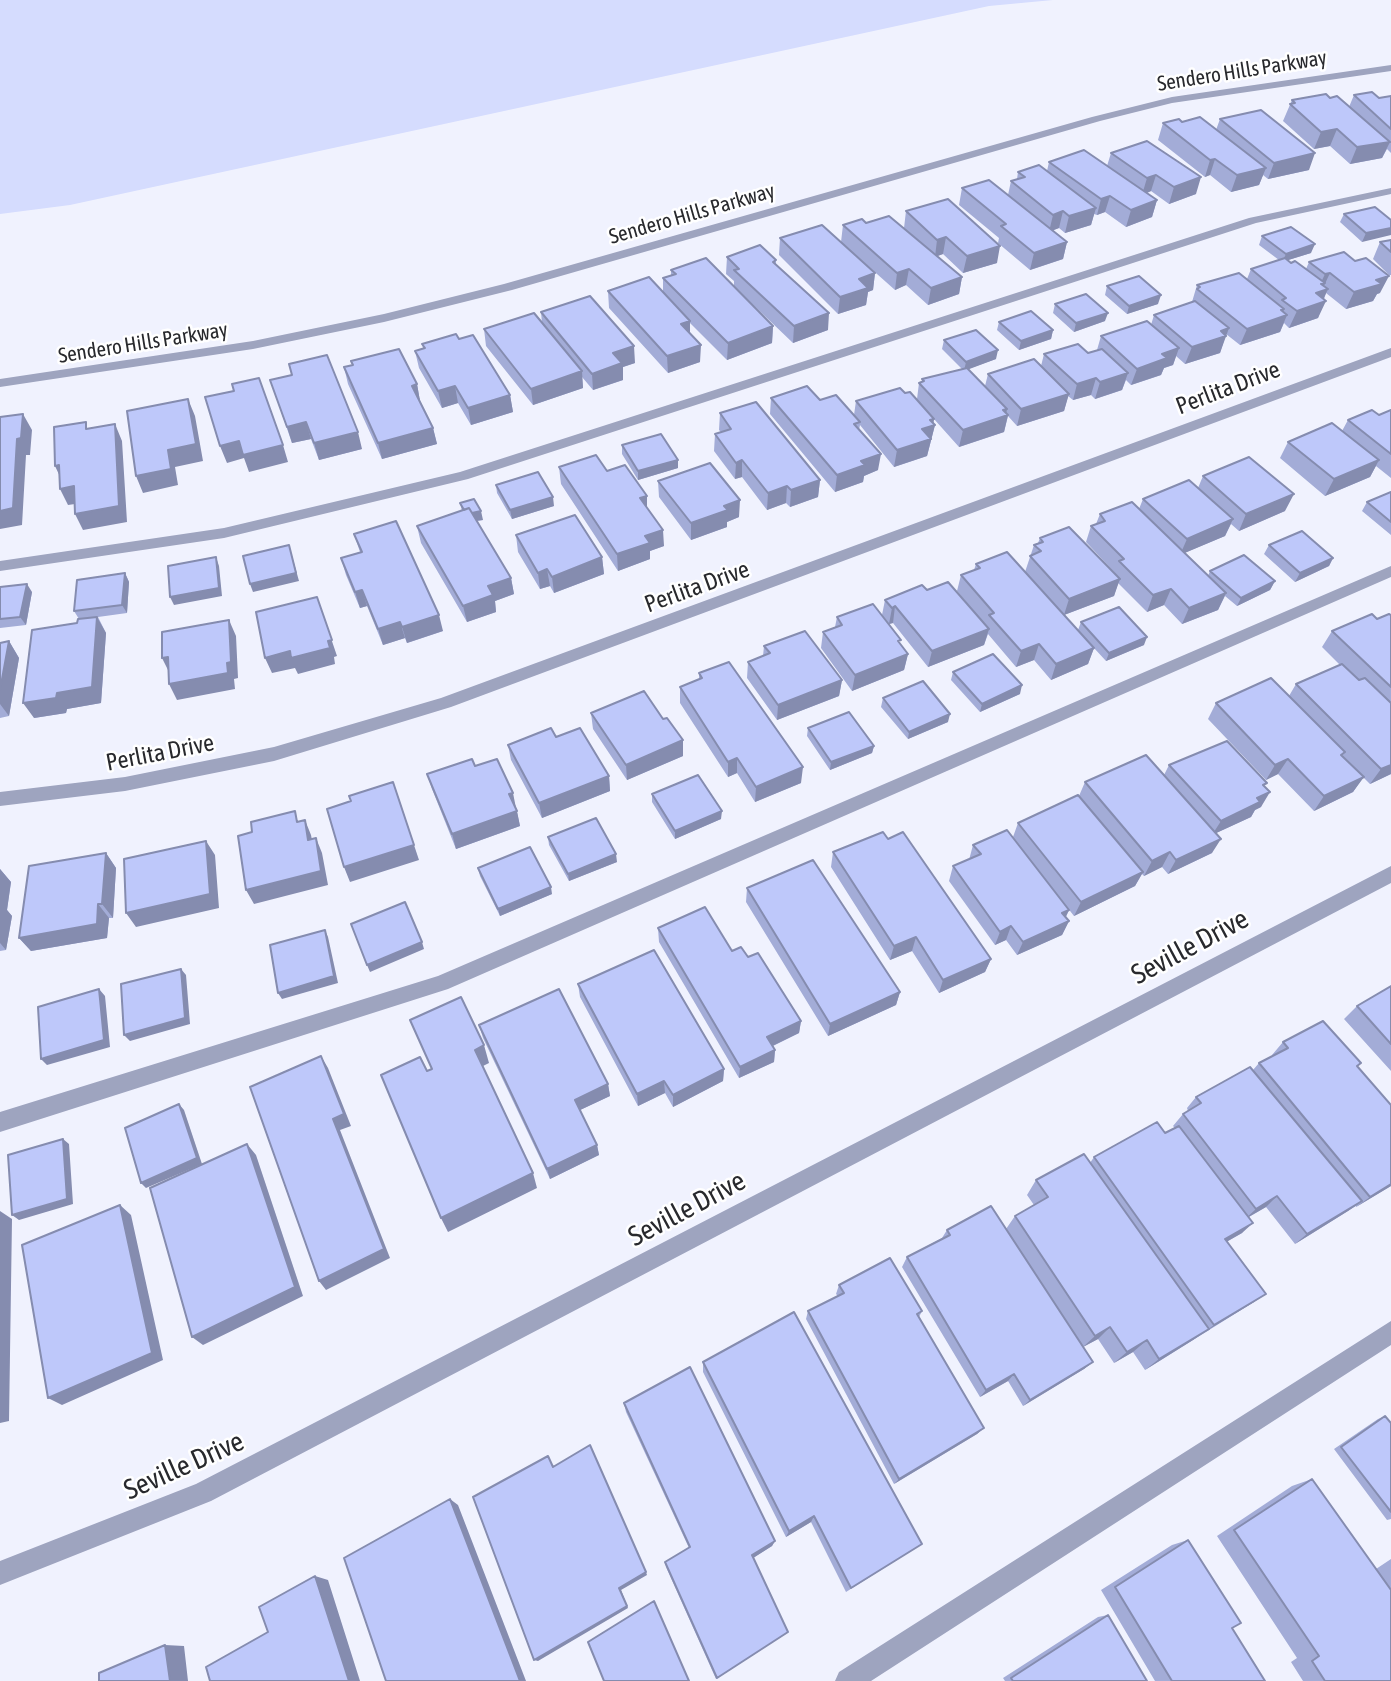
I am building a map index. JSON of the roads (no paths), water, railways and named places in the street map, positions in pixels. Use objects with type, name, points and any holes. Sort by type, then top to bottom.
[{"type":"street","name":"Sendero Hills Parkway","points":[[0,383],[253,345],[384,318],[508,287],[1096,119],[1172,100],[1391,68]]},
{"type":"street","points":[[0,566],[224,533],[463,476],[1253,220],[1391,191]]},
{"type":"street","points":[[1384,354],[1391,368]]},
{"type":"street","name":"Perlita Drive","points":[[0,799],[125,784],[274,754],[445,703],[1384,354]]},
{"type":"street","points":[[0,1122],[441,983],[1391,571]]},
{"type":"street","name":"Seville Drive","points":[[0,1573],[203,1493],[1391,874]]},
{"type":"street","points":[[848,1681],[1391,1332]]}]
